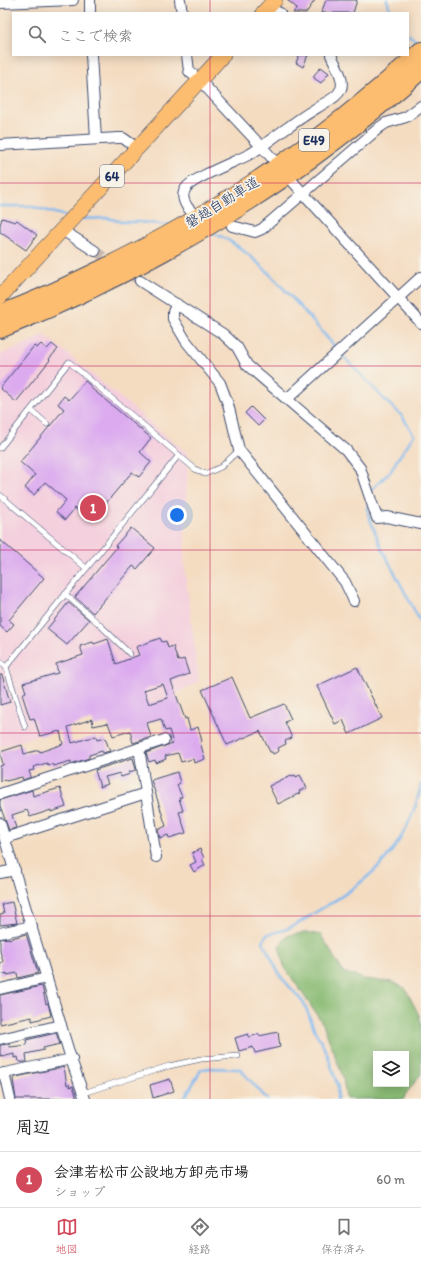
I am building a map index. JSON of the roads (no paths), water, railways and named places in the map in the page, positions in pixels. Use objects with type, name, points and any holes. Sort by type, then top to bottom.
[{"type":"highway","name":"磐越自動車道","points":[[210,220],[242,190],[319,137],[368,98],[421,51]]},
{"type":"highway","name":"磐越自動車道","points":[[3,307],[67,286],[125,258],[178,237],[269,188],[329,147],[421,70]]},
{"type":"highway","name":"磐越自動車道","points":[[0,328],[74,298],[137,267],[178,237]]},
{"type":"main road","name":"64","points":[[3,307],[62,230],[222,56]]},
{"type":"street","points":[[0,3],[73,0]]},
{"type":"street","points":[[90,0],[90,12]]},
{"type":"street","points":[[180,0],[182,12]]},
{"type":"street","points":[[91,56],[96,140]]},
{"type":"street","points":[[187,56],[189,71],[273,159]]},
{"type":"street","points":[[331,56],[343,83],[341,90],[333,98],[289,126],[250,154],[203,176],[186,187],[184,200],[187,207],[210,220],[255,232],[262,229],[380,127],[386,123],[406,117],[421,106]]},
{"type":"street","points":[[0,145],[123,138],[137,148]]},
{"type":"street","points":[[293,182],[421,323]]},
{"type":"street","points":[[62,230],[95,251]]},
{"type":"street","points":[[286,399],[421,277]]},
{"type":"street","points":[[140,281],[223,334],[237,347],[248,365],[346,450],[360,468],[377,518],[387,517],[421,524]]},
{"type":"street","points":[[177,304],[173,312],[173,319],[186,341],[220,383],[228,404],[239,450],[345,582],[354,601]]},
{"type":"street","points":[[0,794],[164,740]]},
{"type":"street","points":[[139,748],[156,857]]},
{"type":"street","points":[[5,838],[146,793]]},
{"type":"street","points":[[0,823],[84,1096]]},
{"type":"street","points":[[0,872],[14,870]]},
{"type":"street","points":[[0,933],[32,926]]},
{"type":"street","points":[[0,989],[47,978]]},
{"type":"street","points":[[0,1039],[61,1025]]},
{"type":"street","points":[[10,1099],[2,1074],[72,1059]]},
{"type":"lane","points":[[0,448],[69,362],[195,469],[205,474],[221,467],[239,450]]},
{"type":"lane","points":[[30,410],[47,424]]},
{"type":"lane","points":[[6,667],[179,455]]},
{"type":"lane","points":[[0,495],[86,568]]},
{"type":"lane","points":[[65,594],[130,654]]},
{"type":"lane","points":[[0,662],[6,667],[25,727]]},
{"type":"lane","points":[[84,1096],[169,1066],[201,1059],[238,1056]]},
{"type":"waterway","points":[[387,0],[391,12]]},
{"type":"waterway","points":[[409,35],[421,45]]},
{"type":"waterway","points":[[0,206],[30,206],[66,216]]},
{"type":"waterway","points":[[79,219],[108,218],[122,222],[171,225]]},
{"type":"waterway","points":[[211,233],[226,239],[243,250],[260,265],[295,301],[337,349]]},
{"type":"waterway","points":[[340,353],[402,416],[414,435],[391,471],[370,491]]},
{"type":"waterway","points":[[368,504],[368,514],[381,547],[421,623]]},
{"type":"waterway","points":[[337,1099],[338,1087],[327,1053],[315,1031],[304,1003],[281,977],[263,942],[266,935],[284,930],[298,923],[340,898],[372,873],[386,859],[407,826],[415,807],[421,785]]},
{"type":"waterway","points":[[184,1099],[201,1070],[208,1068],[240,1069],[267,1099]]},
{"type":"tunnel","points":[[95,251],[140,281]]},
{"type":"place","name":"会津若松市公設地方卸売市場","points":[[93,508]]}]
